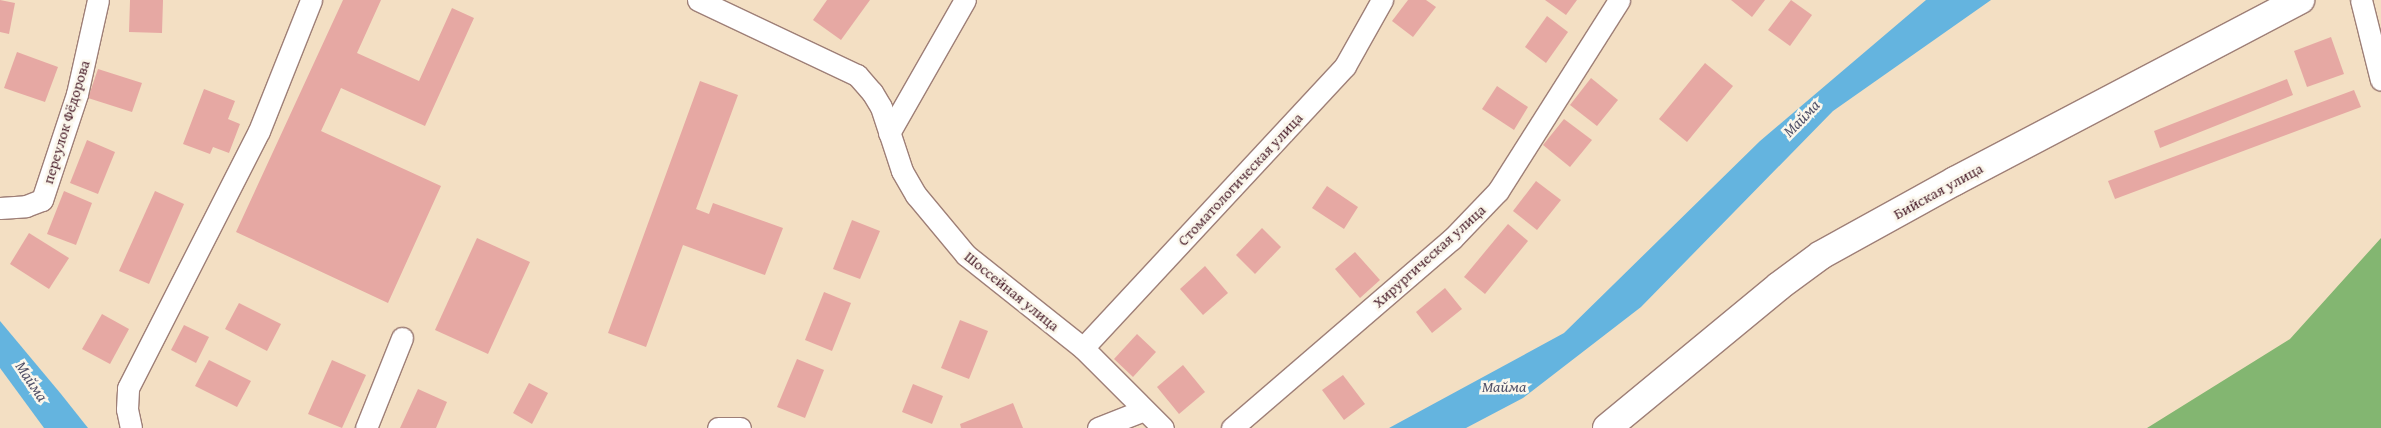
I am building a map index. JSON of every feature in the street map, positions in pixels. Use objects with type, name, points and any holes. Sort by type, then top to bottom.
[{"type":"main road","name":"Бийская улица","points":[[1607,428],[1779,286],[1821,255],[1955,181],[2300,0]]},
{"type":"street","name":"переулок Фёдорова","points":[[0,208],[26,206],[42,200],[77,94],[98,0]]},
{"type":"street","points":[[131,428],[127,409],[128,388],[259,132],[311,0]]},
{"type":"street","name":"Шоссейная улица","points":[[698,0],[857,76],[872,92],[881,107],[902,171],[916,195],[966,256],[1083,348],[1144,410]]},
{"type":"street","points":[[889,133],[965,0]]},
{"type":"street","name":"Стоматологическая улица","points":[[1083,348],[1345,66],[1382,0]]},
{"type":"street","name":"Хирургическая улица","points":[[1232,428],[1452,239],[1498,191],[1619,0]]},
{"type":"street","points":[[2360,0],[2381,80]]},
{"type":"street","points":[[366,428],[402,338]]},
{"type":"street","points":[[1098,428],[1144,410],[1164,428]]},
{"type":"street","points":[[718,428],[740,428]]},
{"type":"green space","points":[[2381,238],[2381,428],[2147,428],[2290,339]]},
{"type":"water","name":"Майма","points":[[1926,0],[1991,0],[1833,111],[1641,307],[1523,398],[1466,428],[1389,428],[1564,333],[1760,141]]},
{"type":"water","name":"Майма","points":[[0,321],[88,428],[44,428],[0,368]]},
{"type":"building","points":[[0,0],[15,3],[9,34],[0,32]]},
{"type":"building","points":[[130,0],[163,0],[162,33],[129,32]]},
{"type":"building","points":[[343,0],[381,0],[357,53],[419,81],[452,8],[474,18],[425,126],[341,88],[321,131],[441,186],[388,303],[236,232]]},
{"type":"building","points":[[827,0],[870,0],[841,40],[813,20]]},
{"type":"building","points":[[1408,0],[1426,0],[1436,7],[1413,37],[1392,21]]},
{"type":"building","points":[[1545,0],[1577,0],[1566,15]]},
{"type":"building","points":[[1731,0],[1765,0],[1752,17]]},
{"type":"building","points":[[1791,0],[1812,15],[1790,46],[1768,30]]},
{"type":"building","points":[[1547,16],[1568,32],[1546,63],[1525,47]]},
{"type":"building","points":[[2331,37],[2344,74],[2307,87],[2294,51]]},
{"type":"building","points":[[17,52],[58,67],[45,102],[4,88]]},
{"type":"building","points":[[1705,63],[1733,86],[1687,142],[1659,119]]},
{"type":"building","points":[[98,69],[142,83],[132,112],[88,98]]},
{"type":"building","points":[[1591,78],[1618,100],[1597,126],[1570,105]]},
{"type":"building","points":[[2287,79],[2293,95],[2160,148],[2154,131]]},
{"type":"building","points":[[700,81],[738,95],[696,209],[709,214],[713,203],[783,228],[765,275],[683,245],[646,347],[608,333]]},
{"type":"building","points":[[1497,86],[1528,107],[1514,130],[1482,109]]},
{"type":"building","points":[[204,89],[235,101],[228,119],[240,124],[229,153],[213,147],[210,154],[183,144]]},
{"type":"building","points":[[2354,90],[2361,107],[2115,199],[2108,181]]},
{"type":"building","points":[[1564,119],[1592,140],[1570,167],[1543,145]]},
{"type":"building","points":[[87,140],[115,152],[98,194],[70,183]]},
{"type":"building","points":[[1536,181],[1561,200],[1537,230],[1513,211]]},
{"type":"building","points":[[1327,186],[1358,207],[1344,229],[1312,208]]},
{"type":"building","points":[[64,191],[92,203],[76,245],[47,234]]},
{"type":"building","points":[[155,191],[184,204],[149,284],[119,271]]},
{"type":"building","points":[[852,220],[880,231],[860,279],[833,269]]},
{"type":"building","points":[[1508,224],[1528,241],[1485,294],[1464,277]]},
{"type":"building","points":[[1262,228],[1281,247],[1255,274],[1236,255]]},
{"type":"building","points":[[29,233],[69,258],[49,289],[10,264]]},
{"type":"building","points":[[477,238],[530,262],[488,354],[435,330]]},
{"type":"building","points":[[1355,252],[1380,280],[1360,298],[1335,269]]},
{"type":"building","points":[[1205,266],[1228,293],[1203,315],[1180,289]]},
{"type":"building","points":[[1445,288],[1462,309],[1432,333],[1416,312]]},
{"type":"building","points":[[824,292],[851,303],[832,351],[805,340]]},
{"type":"building","points":[[239,303],[281,324],[267,351],[225,329]]},
{"type":"building","points":[[102,314],[129,329],[110,364],[82,349]]},
{"type":"building","points":[[960,320],[988,331],[969,379],[941,368]]},
{"type":"building","points":[[184,325],[209,337],[196,363],[171,350]]},
{"type":"building","points":[[1137,334],[1156,352],[1133,377],[1114,359]]},
{"type":"building","points":[[797,359],[824,370],[805,418],[777,407]]},
{"type":"building","points":[[209,360],[251,381],[237,407],[195,386]]},
{"type":"building","points":[[332,360],[366,375],[342,428],[308,414]]},
{"type":"building","points":[[1183,365],[1205,392],[1179,414],[1157,387]]},
{"type":"building","points":[[1343,375],[1365,404],[1344,420],[1322,390]]},
{"type":"building","points":[[529,383],[548,393],[532,424],[513,413]]},
{"type":"building","points":[[913,384],[943,396],[932,424],[902,412]]},
{"type":"building","points":[[418,389],[447,402],[436,428],[400,428]]},
{"type":"building","points":[[1013,403],[1023,428],[961,428],[960,424]]}]
